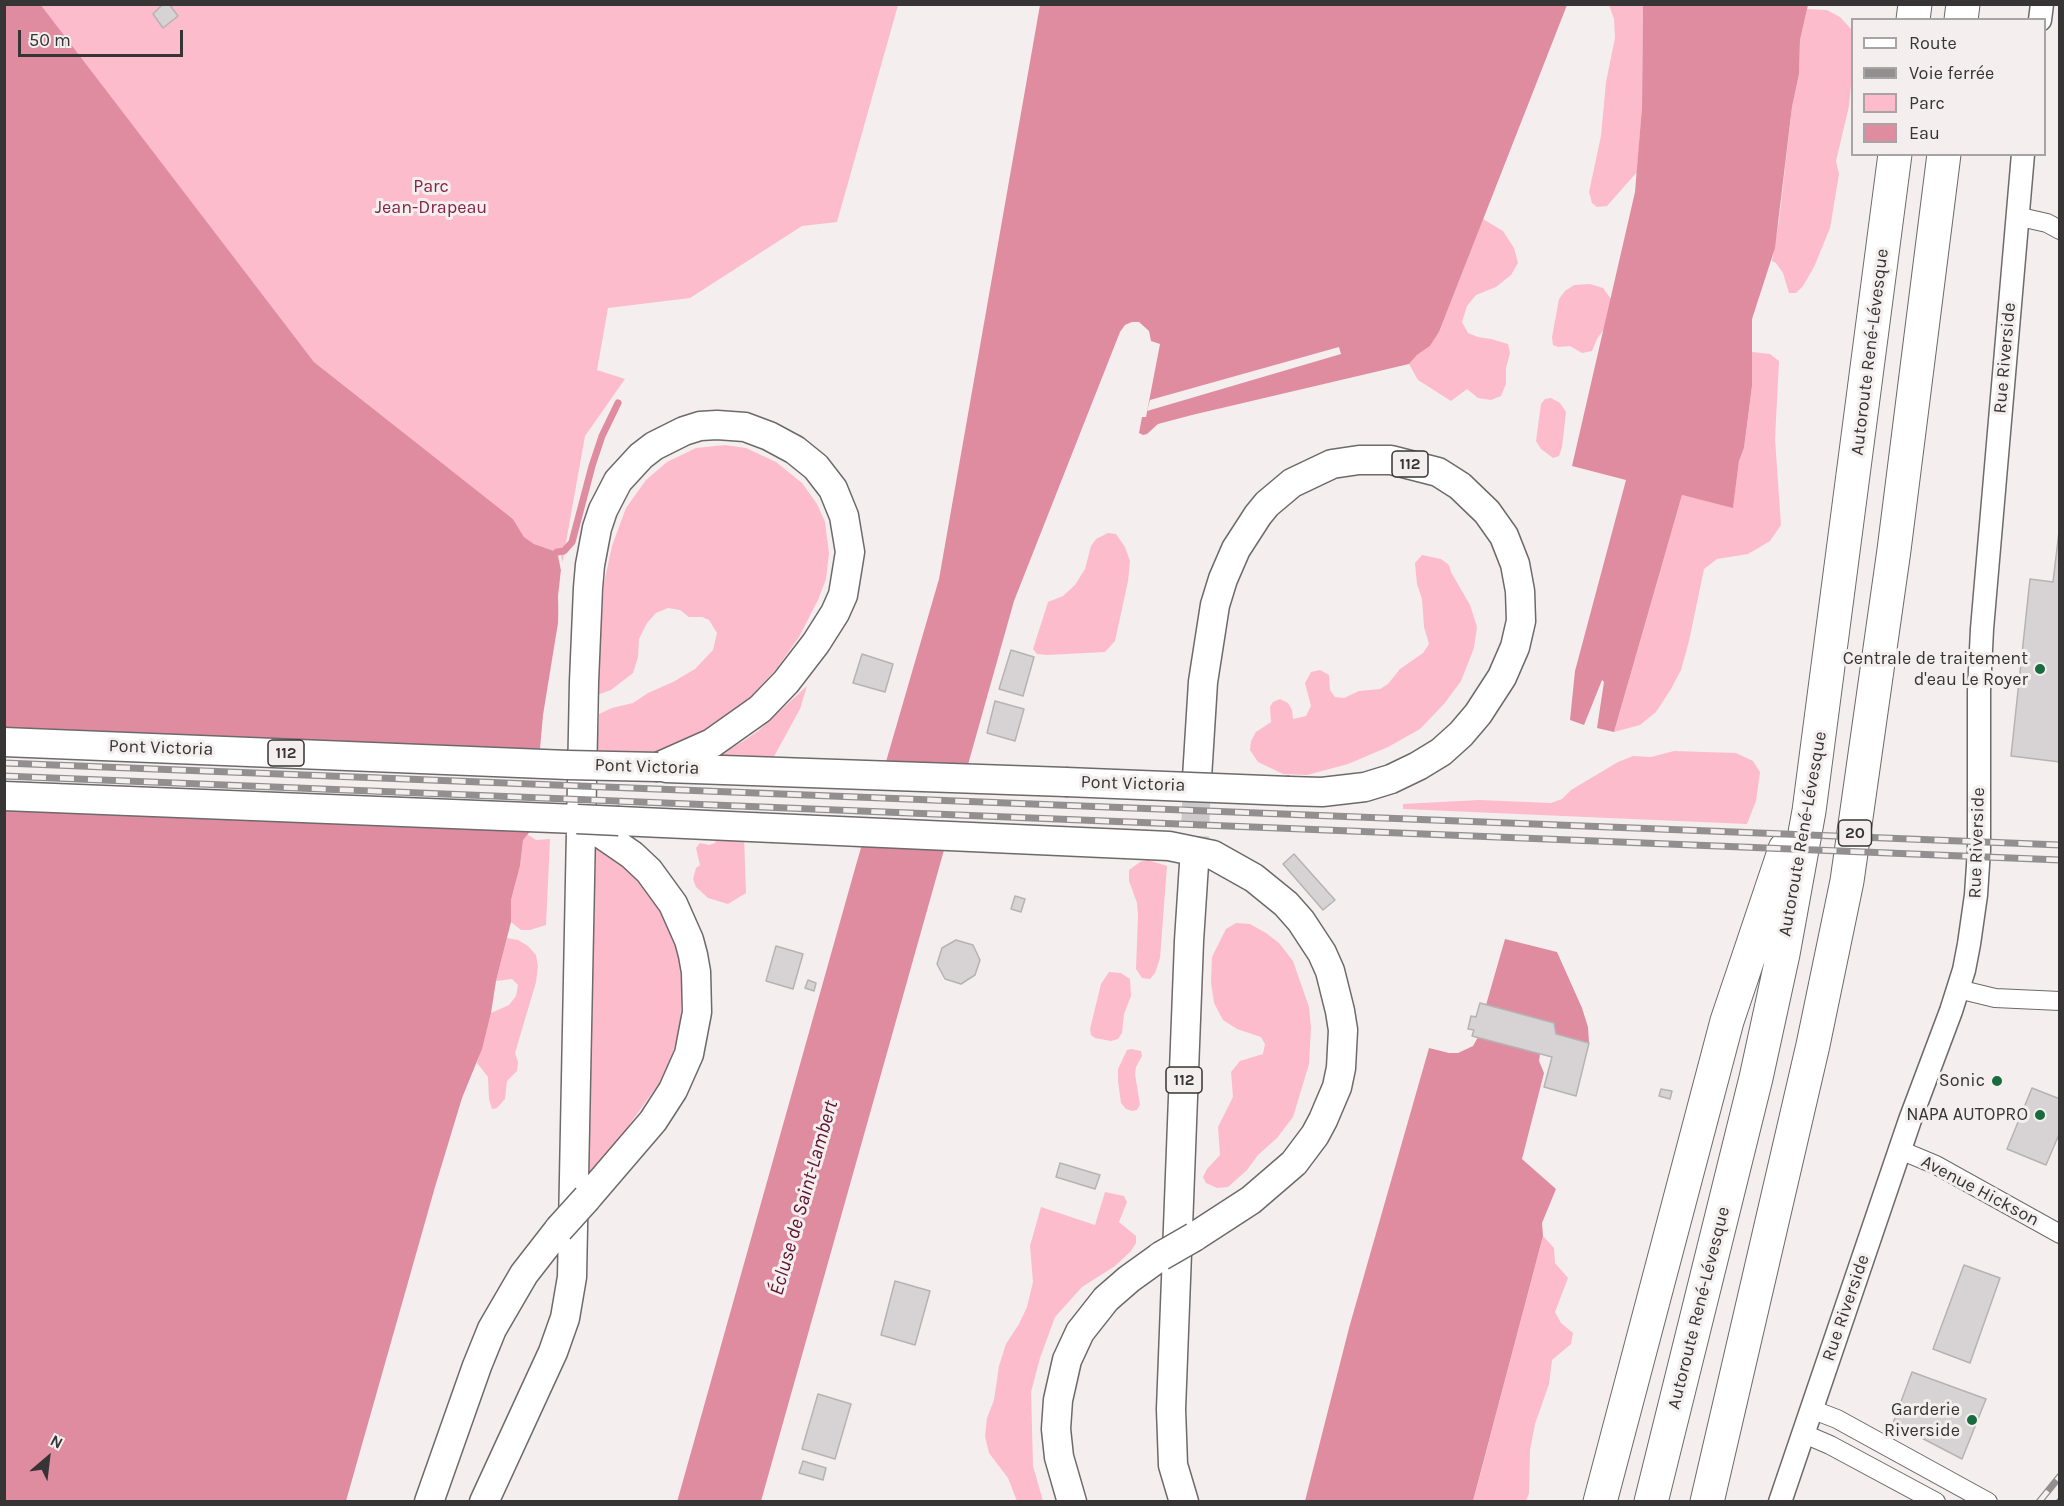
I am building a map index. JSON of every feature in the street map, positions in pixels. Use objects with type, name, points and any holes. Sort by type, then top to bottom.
[{"type":"highway","name":"Autoroute René-Lévesque","points":[[1651,1502],[1769,1020],[1795,888],[1818,748],[1895,156]]},
{"type":"highway","name":"20","points":[[1707,1502],[1815,1035],[1847,881],[1886,606],[1944,156]]},
{"type":"highway","points":[[1600,1502],[1727,1021],[1818,748]]},
{"type":"main road","points":[[484,1502],[553,1352],[565,1317],[572,1277],[585,670],[588,588],[597,528],[603,510],[618,481],[641,456],[662,441],[700,426],[733,425],[757,431],[795,450],[825,477],[833,489],[844,516],[850,552],[843,595],[822,636],[801,664],[760,709],[720,738],[658,767]]},
{"type":"main road","name":"Pont Victoria","points":[[4,742],[1289,791],[1322,792],[1365,787],[1391,779],[1418,766],[1441,752],[1461,734],[1478,714],[1502,676],[1515,647],[1521,621],[1520,591],[1515,564],[1504,536],[1487,512],[1460,486],[1438,472],[1391,460],[1359,460],[1332,464],[1292,483],[1267,504],[1243,536],[1215,605],[1203,682],[1197,778]]},
{"type":"main road","points":[[4,796],[589,826],[1064,840],[1169,846],[1195,850],[1222,859],[1254,878],[1286,904],[1312,937],[1330,971],[1340,1011],[1343,1050],[1337,1087],[1315,1135],[1281,1176],[1251,1200],[1161,1256],[1129,1279],[1106,1299],[1080,1332],[1067,1360],[1058,1400],[1056,1429],[1059,1457],[1072,1502]]},
{"type":"main road","points":[[429,1502],[492,1329],[524,1274],[653,1121],[673,1090],[689,1054],[697,1012],[696,972],[689,940],[673,904],[649,872],[632,855],[589,826]]},
{"type":"main road","name":"112","points":[[1184,1502],[1176,1479],[1171,1434],[1189,941],[1194,864]]},
{"type":"street","name":"Rue Riverside","points":[[1780,1502],[1900,1150],[1958,989],[1973,920],[1977,875],[1982,628],[2023,156]]},
{"type":"street","points":[[2016,216],[2047,223],[2060,230]]},
{"type":"street","points":[[1958,989],[1995,998],[2060,1001]]},
{"type":"street","name":"Avenue Hickson","points":[[1900,1150],[1936,1165],[2060,1234]]},
{"type":"street","points":[[1811,1409],[1837,1419],[1988,1502]]},
{"type":"street","points":[[1802,1434],[1830,1445],[1935,1502]]},
{"type":"green space","name":"Parc Jean-Drapeau","points":[[40,5],[898,5],[837,222],[802,226],[690,298],[608,308],[597,370],[625,379],[585,436],[561,570],[557,552],[534,544],[524,537],[513,519],[314,362]]},
{"type":"green space","points":[[1609,5],[1643,5],[1642,107],[1637,172],[1607,206],[1597,207],[1592,203],[1589,192],[1601,136],[1606,82],[1615,38],[1614,19]]},
{"type":"green space","points":[[1807,9],[1827,10],[1840,17],[1851,29],[1851,85],[1849,106],[1836,161],[1839,174],[1830,228],[1814,267],[1803,286],[1796,293],[1789,293],[1783,273],[1772,261],[1792,107],[1799,74],[1800,40]]},
{"type":"green space","points":[[1483,219],[1503,231],[1514,248],[1518,263],[1511,275],[1496,287],[1476,295],[1467,306],[1462,322],[1468,333],[1508,344],[1510,353],[1506,368],[1506,384],[1501,396],[1491,400],[1478,398],[1467,389],[1451,401],[1418,380],[1409,364],[1430,346],[1439,332]]},
{"type":"green space","points":[[1590,284],[1603,288],[1611,299],[1604,329],[1592,351],[1582,353],[1570,346],[1553,345],[1552,337],[1559,299],[1574,285]]},
{"type":"green space","points":[[1752,352],[1770,354],[1779,361],[1775,439],[1781,525],[1770,541],[1748,554],[1717,559],[1704,569],[1689,641],[1681,670],[1671,689],[1656,712],[1640,725],[1614,732],[1682,495],[1733,507],[1752,386]]},
{"type":"green space","points":[[1551,398],[1560,403],[1566,412],[1562,447],[1559,456],[1553,458],[1541,449],[1536,441],[1541,404],[1545,399]]},
{"type":"green space","points":[[725,445],[746,448],[776,462],[802,483],[817,504],[825,522],[829,553],[826,579],[818,600],[799,637],[777,668],[745,703],[710,731],[649,753],[597,756],[599,714],[633,703],[695,669],[713,650],[717,633],[709,620],[702,617],[689,617],[680,610],[668,608],[656,613],[647,623],[639,639],[638,657],[633,673],[611,690],[597,695],[604,583],[612,546],[626,508],[646,480],[667,462],[696,448]]},
{"type":"green space","points":[[1108,533],[1116,534],[1125,547],[1130,561],[1115,641],[1105,652],[1037,654],[1033,649],[1048,602],[1063,596],[1075,585],[1085,569],[1091,546],[1096,539]]},
{"type":"green space","points":[[1422,555],[1441,559],[1449,565],[1470,605],[1477,627],[1474,648],[1461,681],[1444,704],[1420,729],[1388,747],[1348,764],[1307,775],[1283,774],[1258,762],[1250,750],[1251,741],[1256,732],[1271,722],[1270,707],[1273,702],[1280,699],[1288,703],[1293,719],[1306,716],[1311,706],[1305,683],[1311,672],[1320,670],[1329,675],[1330,690],[1335,697],[1344,698],[1359,691],[1380,689],[1388,684],[1400,669],[1423,653],[1429,644],[1424,627],[1422,599],[1417,584],[1415,563]]},
{"type":"green space","points":[[807,686],[800,709],[771,762],[708,760],[758,731]]},
{"type":"green space","points":[[1674,751],[1736,753],[1753,761],[1760,772],[1756,801],[1747,824],[1403,809],[1403,804],[1479,800],[1551,803],[1562,799],[1571,790],[1618,762],[1633,756],[1651,757]]},
{"type":"green space","points":[[527,834],[536,840],[550,839],[546,925],[521,930],[511,922],[511,900],[520,866],[523,839]]},
{"type":"green space","points":[[718,836],[744,837],[746,893],[728,904],[708,898],[696,887],[693,879],[696,868],[700,865],[696,848],[700,843],[709,845],[715,843]]},
{"type":"green space","points":[[596,845],[630,870],[654,899],[680,959],[683,991],[679,1029],[670,1063],[662,1079],[622,1135],[587,1175]]},
{"type":"green space","points":[[1148,860],[1167,866],[1160,958],[1155,973],[1150,979],[1142,978],[1136,969],[1137,903],[1129,881],[1129,870],[1140,862]]},
{"type":"green space","points":[[1236,923],[1250,924],[1266,933],[1279,943],[1293,961],[1309,1007],[1311,1028],[1309,1064],[1293,1117],[1247,1170],[1228,1187],[1217,1188],[1206,1183],[1203,1177],[1220,1155],[1218,1127],[1233,1097],[1231,1072],[1240,1061],[1263,1054],[1265,1044],[1261,1037],[1237,1029],[1223,1020],[1214,1003],[1211,982],[1212,957],[1226,929]]},
{"type":"green space","points":[[507,938],[518,940],[528,946],[536,955],[538,966],[536,982],[515,1053],[518,1062],[517,1071],[507,1081],[505,1099],[497,1108],[492,1109],[488,1077],[477,1063],[491,1013],[509,1005],[516,996],[518,985],[512,979],[496,981]]},
{"type":"green space","points":[[1109,972],[1121,973],[1130,979],[1131,996],[1124,1014],[1122,1033],[1118,1039],[1111,1041],[1095,1038],[1091,1035],[1090,1029],[1101,984]]},
{"type":"green space","points":[[1127,1050],[1141,1051],[1142,1056],[1135,1074],[1140,1105],[1137,1110],[1132,1111],[1126,1109],[1121,1103],[1118,1081],[1118,1069]]},
{"type":"green space","points":[[1105,1192],[1124,1196],[1127,1202],[1119,1222],[1136,1236],[1136,1243],[1115,1266],[1082,1287],[1055,1317],[1031,1392],[1033,1466],[1043,1501],[1017,1501],[1008,1478],[989,1453],[985,1436],[987,1418],[994,1400],[999,1366],[1006,1344],[1027,1307],[1033,1282],[1030,1246],[1041,1207],[1095,1225]]},
{"type":"green space","points":[[1543,1236],[1554,1248],[1555,1263],[1568,1278],[1555,1312],[1561,1323],[1573,1333],[1571,1344],[1552,1360],[1549,1384],[1535,1424],[1530,1450],[1529,1493],[1526,1501],[1473,1502]]},
{"type":"water","points":[[40,4],[314,362],[513,519],[524,537],[534,544],[557,552],[561,570],[558,623],[543,715],[532,829],[523,840],[520,866],[511,900],[511,922],[496,981],[491,1013],[482,1049],[462,1098],[435,1187],[346,1501],[5,1502],[4,5]]},
{"type":"water","name":"Écluse de Saint-Lambert","points":[[1040,5],[1567,5],[1439,332],[1430,346],[1409,364],[1158,424],[1143,435],[1139,433],[1142,417],[1146,417],[1160,344],[1151,341],[1149,331],[1139,322],[1125,325],[1120,332],[1014,601],[761,1501],[677,1502],[939,579]]},
{"type":"water","points":[[1643,5],[1808,5],[1800,40],[1799,74],[1792,107],[1775,248],[1752,319],[1752,386],[1733,508],[1682,495],[1614,732],[1597,728],[1604,682],[1602,680],[1584,725],[1570,720],[1575,671],[1626,480],[1572,466],[1635,192],[1642,107]]},
{"type":"water","points":[[1505,939],[1557,952],[1582,1008],[1588,1027],[1589,1043],[1556,1034],[1553,1023],[1486,1005]]},
{"type":"water","points":[[1478,1037],[1540,1054],[1539,1061],[1544,1073],[1522,1159],[1556,1189],[1542,1223],[1543,1236],[1473,1501],[1305,1501],[1349,1328],[1429,1048],[1458,1053],[1473,1046]]},
{"type":"pier","points":[[1339,347],[1341,354],[1147,411],[1150,400]]},
{"type":"pier","points":[[557,548],[560,551],[564,570],[559,638],[558,596],[561,570]]},
{"type":"pier","points":[[5,734],[542,755],[537,817],[5,807]]},
{"type":"pier","points":[[882,766],[970,769],[949,846],[860,842]]},
{"type":"building","points":[[163,4],[169,4],[178,16],[163,28],[153,14]]},
{"type":"building","name":"Centrale de traitement d'eau Le Royer","points":[[2060,523],[2060,762],[2011,756],[2030,579],[2053,582]]},
{"type":"building","points":[[1011,650],[1034,657],[1023,696],[999,689]]},
{"type":"building","points":[[862,654],[893,664],[885,692],[853,683]]},
{"type":"building","points":[[995,701],[1024,709],[1015,741],[987,733]]},
{"type":"building","points":[[1294,854],[1335,900],[1323,910],[1283,864]]},
{"type":"building","points":[[1015,896],[1025,899],[1021,912],[1011,909]]},
{"type":"building","points":[[956,940],[973,945],[980,960],[975,975],[961,984],[945,979],[937,964],[942,948]]},
{"type":"building","points":[[776,946],[803,954],[793,989],[766,981]]},
{"type":"building","points":[[808,980],[816,983],[814,991],[805,988]]},
{"type":"building","points":[[1480,1003],[1554,1023],[1556,1034],[1589,1043],[1576,1096],[1544,1087],[1552,1057],[1472,1036],[1474,1030],[1468,1029],[1471,1016],[1476,1017]]},
{"type":"building","name":"NAPA AUTOPRO","points":[[2032,1088],[2060,1099],[2060,1132],[2046,1165],[2007,1149]]},
{"type":"building","points":[[1661,1089],[1672,1091],[1670,1099],[1659,1096]]},
{"type":"building","points":[[1060,1163],[1100,1175],[1095,1189],[1056,1177]]},
{"type":"building","points":[[1964,1265],[2000,1278],[1970,1363],[1933,1349]]},
{"type":"building","points":[[895,1281],[930,1291],[915,1345],[881,1335]]},
{"type":"building","points":[[1912,1372],[1986,1399],[1962,1459],[1893,1423]]},
{"type":"building","points":[[818,1394],[851,1404],[835,1459],[802,1449]]},
{"type":"building","points":[[803,1461],[826,1468],[823,1480],[799,1473]]},
{"type":"waterway","points":[[557,552],[564,551],[572,542],[592,466],[602,436],[618,403]]},
{"type":"tunnel","points":[[1194,864],[1197,778]]},
{"type":"railway","points":[[4,763],[2060,845]]},
{"type":"railway","points":[[4,776],[2060,860]]},
{"type":"railway","points":[[2039,1502],[2060,1476]]},
{"type":"place","name":"Centrale de traitement d'eau Le Royer","points":[[2040,669]]},
{"type":"place","name":"Sonic","points":[[1997,1081]]},
{"type":"place","name":"NAPA AUTOPRO","points":[[2040,1115]]},
{"type":"place","name":"Garderie Riverside","points":[[1972,1420]]}]
